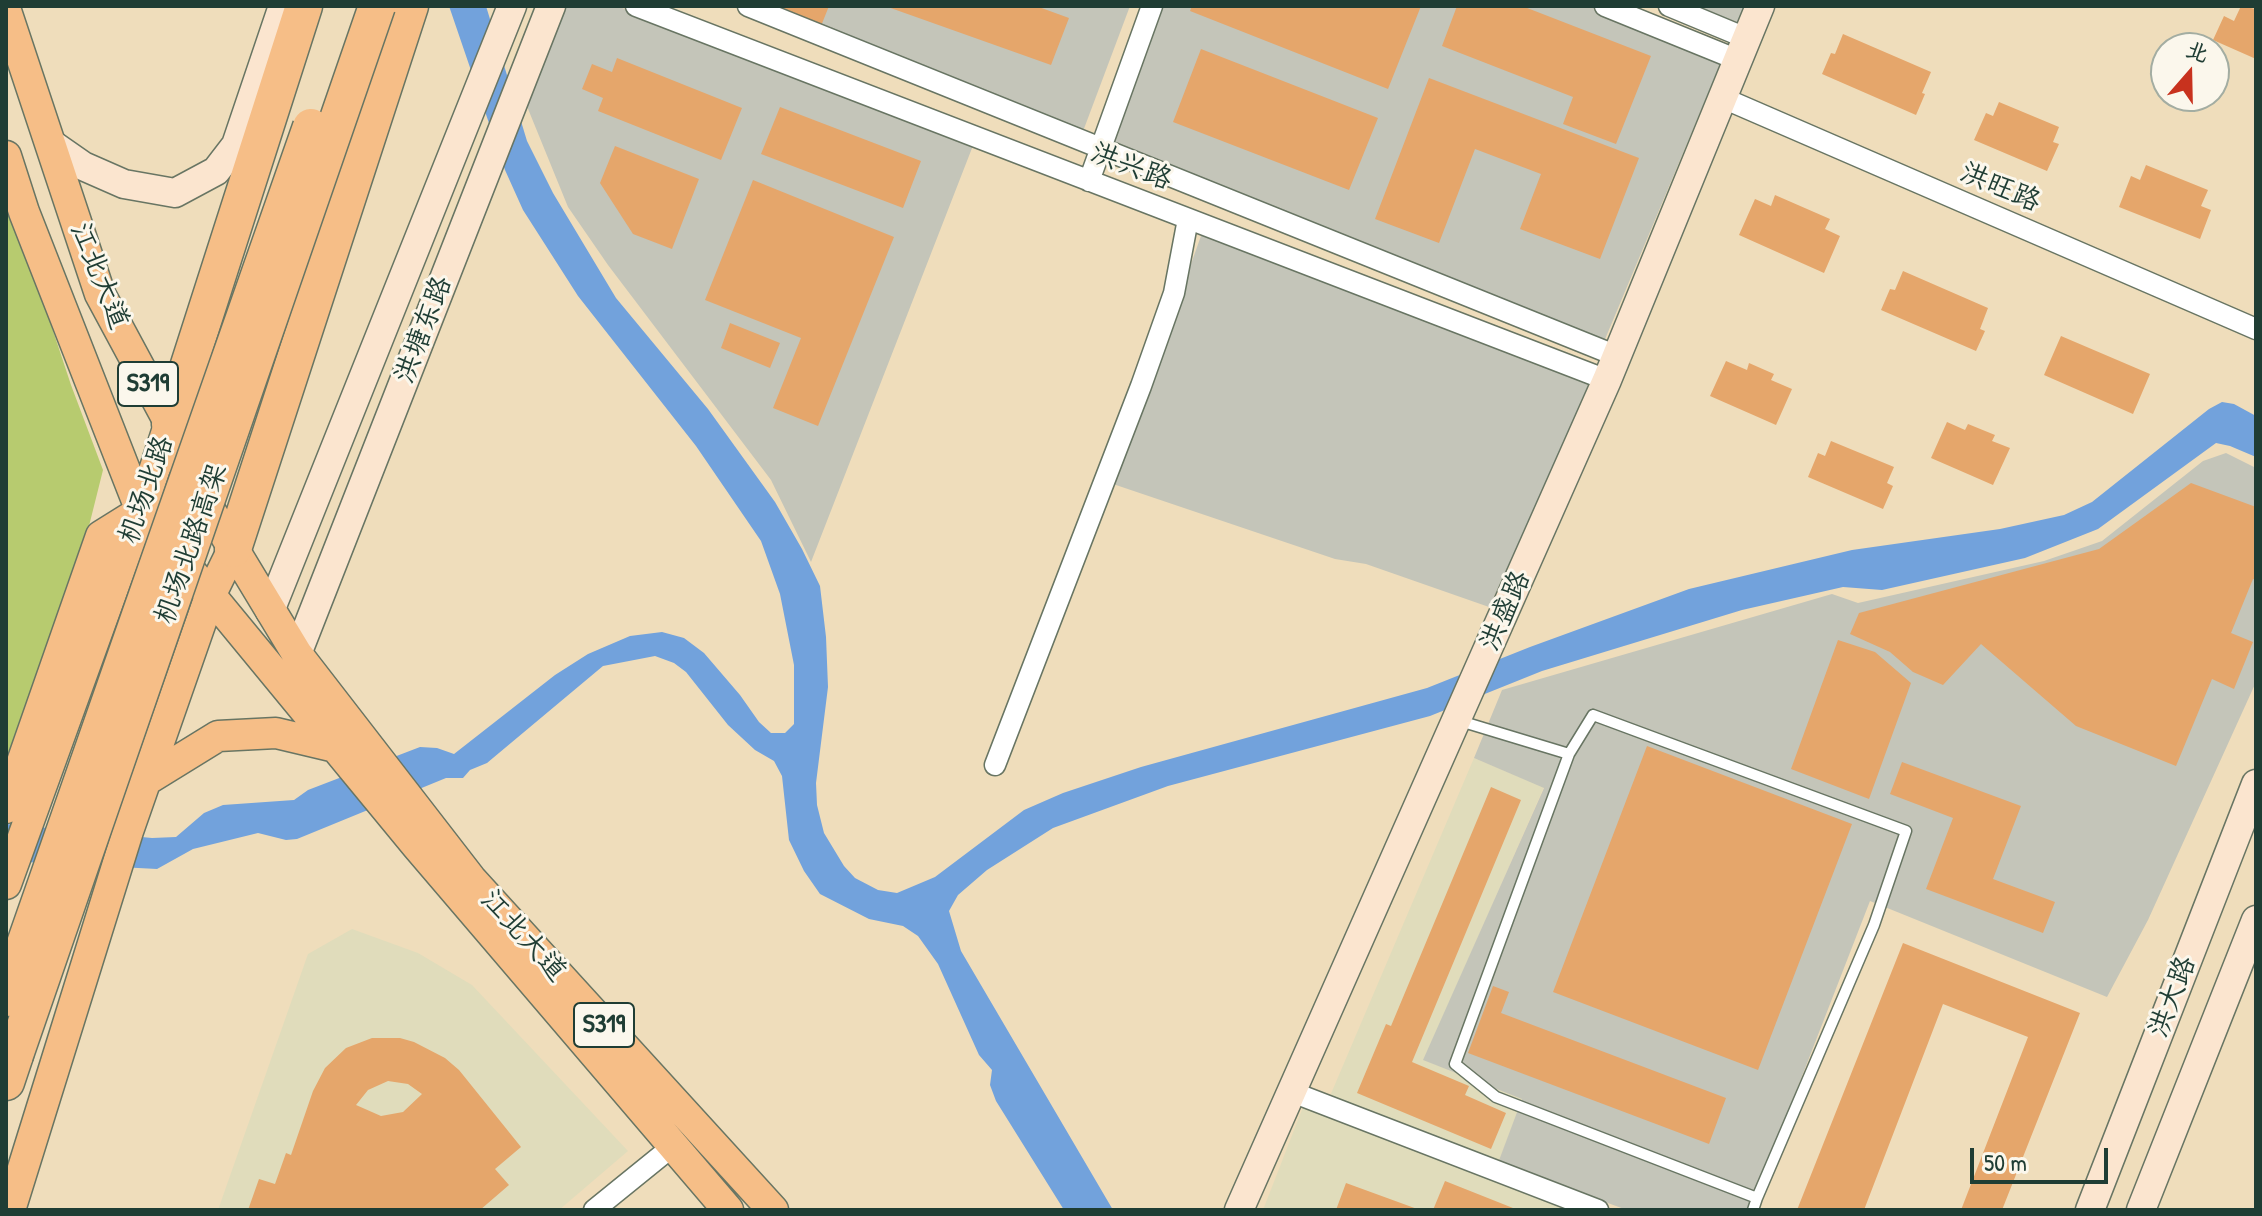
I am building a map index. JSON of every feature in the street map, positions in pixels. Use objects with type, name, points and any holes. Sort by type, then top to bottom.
[{"type":"highway","name":"机场北路高架","points":[[6,998],[284,200],[356,6]]},
{"type":"highway","name":"机场北路高架","points":[[11,1068],[397,7]]},
{"type":"highway","points":[[233,549],[354,183],[397,7]]},
{"type":"highway","points":[[170,424],[301,11]]},
{"type":"main road","name":"洪塘东路","points":[[297,654],[551,6]]},
{"type":"main road","name":"洪盛路","points":[[1239,1210],[1612,368],[1760,6]]},
{"type":"main road","points":[[10,1210],[128,831],[210,596],[233,549],[262,409],[330,216],[397,7]]},
{"type":"main road","name":"洪塘东路","points":[[270,611],[511,9]]},
{"type":"main road","name":"江北大道","points":[[6,11],[100,294],[170,424],[181,462],[297,654],[341,741]]},
{"type":"main road","points":[[50,143],[83,166],[124,184],[175,193],[216,171],[236,145],[301,11]]},
{"type":"main road","name":"江北大道","points":[[6,156],[24,212],[141,511],[210,596],[341,741]]},
{"type":"main road","name":"机场北路","points":[[141,511],[170,424]]},
{"type":"main road","points":[[6,884],[30,778],[101,536],[141,511]]},
{"type":"main road","points":[[145,781],[218,736],[276,733],[341,741],[427,841]]},
{"type":"main road","points":[[6,808],[30,778]]},
{"type":"main road","name":"洪大路","points":[[2090,1210],[2256,784]]},
{"type":"main road","name":"江北大道","points":[[427,841],[728,1210]]},
{"type":"main road","name":"江北大道","points":[[427,841],[471,879],[773,1210]]},
{"type":"main road","name":"洪大路","points":[[2141,1210],[2256,920]]},
{"type":"street","name":"洪兴路","points":[[636,6],[1188,219],[1612,368]]},
{"type":"street","name":"洪兴路","points":[[748,6],[1100,148],[1612,368]]},
{"type":"street","points":[[1089,181],[1152,6]]},
{"type":"street","points":[[1605,6],[1742,49]]},
{"type":"street","points":[[1669,6],[1742,49]]},
{"type":"street","name":"洪旺路","points":[[1723,98],[2256,329]]},
{"type":"street","points":[[995,765],[1169,306],[1188,219]]},
{"type":"street","points":[[1292,1092],[1598,1210]]},
{"type":"street","points":[[594,1210],[673,1146]]},
{"type":"lane","points":[[1462,711],[1569,754]]},
{"type":"lane","points":[[1753,1210],[1874,925],[1906,831],[1593,715],[1569,754],[1455,1064],[1496,1097],[1757,1198]]},
{"type":"shaded area","points":[[557,6],[617,6],[974,143],[811,562],[771,480],[608,265],[568,207],[524,99]]},
{"type":"shaded area","points":[[760,6],[1130,6],[1082,134]]},
{"type":"shaded area","points":[[1158,6],[1590,6],[1722,60],[1603,344],[1108,145]]},
{"type":"shaded area","points":[[1679,6],[1745,6],[1736,30]]},
{"type":"shaded area","points":[[1202,233],[1594,384],[1489,607],[1366,564],[1335,559],[1113,484]]},
{"type":"shaded area","points":[[2226,453],[2256,468],[2256,682],[2148,920],[2107,997],[1870,901],[1750,1210],[1627,1210],[1498,1163],[1522,1099],[1423,1060],[1544,788],[1474,758],[1502,690],[1832,594],[1858,603],[2044,561],[2102,541],[2203,461]]},
{"type":"shaded area","points":[[1474,758],[1544,787],[1424,1060],[1523,1099],[1498,1163],[1330,1096]]},
{"type":"shaded area","points":[[352,929],[418,953],[472,985],[628,1151],[559,1210],[218,1210],[308,954]]},
{"type":"shaded area","points":[[1303,1107],[1573,1210],[1263,1210]]},
{"type":"green space","points":[[6,189],[71,385],[103,470],[87,534],[6,767]]},
{"type":"water","points":[[449,6],[486,6],[527,141],[553,193],[616,298],[708,409],[775,502],[820,586],[828,687],[816,783],[817,805],[824,833],[844,866],[855,878],[878,890],[897,893],[935,877],[1024,810],[1063,793],[1141,767],[1427,688],[1689,589],[1852,550],[2000,529],[2064,515],[2092,502],[2222,402],[2234,404],[2256,416],[2256,457],[2216,443],[2098,529],[2025,558],[1882,590],[1843,587],[1742,610],[1542,671],[1430,716],[1168,786],[1053,828],[987,870],[958,895],[949,911],[961,951],[1113,1210],[1064,1210],[996,1101],[990,1085],[992,1070],[979,1055],[938,964],[918,936],[903,926],[869,919],[820,894],[804,871],[789,840],[782,776],[774,761],[755,750],[728,725],[686,672],[674,663],[655,656],[603,666],[487,763],[470,770],[463,778],[446,778],[297,839],[286,840],[258,833],[193,849],[157,869],[6,861],[6,824],[152,838],[176,837],[204,813],[223,805],[294,800],[308,790],[420,747],[437,748],[454,754],[555,675],[588,654],[630,636],[662,632],[684,638],[704,653],[771,733],[785,733],[794,724],[794,665],[780,594],[761,541],[696,446],[578,296],[523,210],[505,170]]},
{"type":"building","points":[[769,6],[829,6],[821,26]]},
{"type":"building","points":[[885,6],[1036,6],[1069,18],[1051,65]]},
{"type":"building","points":[[1192,6],[1421,6],[1388,89],[1190,11]]},
{"type":"building","points":[[1457,6],[1522,6],[1651,56],[1616,144],[1563,124],[1573,97],[1442,46]]},
{"type":"building","points":[[2241,6],[2256,9],[2256,59],[2230,48],[2230,32],[2217,32],[2224,16],[2234,21]]},
{"type":"building","points":[[1843,34],[1931,72],[1916,115],[1822,74]]},
{"type":"building","points":[[1201,49],[1378,118],[1349,190],[1173,122]]},
{"type":"building","points":[[617,58],[742,108],[721,160],[598,111],[603,98],[582,89],[592,64],[612,72]]},
{"type":"building","points":[[1429,78],[1639,158],[1600,259],[1520,229],[1541,174],[1475,149],[1439,243],[1375,219]]},
{"type":"building","points":[[1999,102],[2059,127],[2053,142],[2059,144],[2047,171],[1974,140],[1986,113],[1993,116]]},
{"type":"building","points":[[780,107],[921,161],[903,208],[761,154]]},
{"type":"building","points":[[615,146],[699,179],[672,249],[633,234],[600,183]]},
{"type":"building","points":[[2146,165],[2208,190],[2201,206],[2211,210],[2200,239],[2119,207],[2131,176],[2140,180]]},
{"type":"building","points":[[753,180],[894,237],[818,426],[773,408],[801,338],[705,300]]},
{"type":"building","points":[[1775,195],[1830,219],[1825,229],[1840,236],[1824,273],[1739,235],[1755,199],[1771,206]]},
{"type":"building","points":[[1903,271],[1988,308],[1980,329],[1985,331],[1976,351],[1881,310],[1890,289],[1895,290]]},
{"type":"building","points":[[730,323],[780,343],[770,368],[721,348]]},
{"type":"building","points":[[2061,336],[2150,374],[2133,414],[2044,375]]},
{"type":"building","points":[[1726,361],[1747,370],[1749,363],[1774,374],[1771,380],[1792,389],[1776,425],[1710,396]]},
{"type":"building","points":[[1947,422],[1965,430],[1968,424],[1995,435],[1992,441],[2010,448],[1993,485],[1931,458]]},
{"type":"building","points":[[1831,441],[1894,467],[1887,483],[1893,486],[1883,509],[1808,477],[1818,453],[1825,456]]},
{"type":"building","points":[[2191,483],[2256,507],[2256,580],[2253,579],[2231,633],[2253,642],[2234,689],[2212,679],[2176,766],[2076,726],[1981,644],[1943,685],[1913,672],[1890,652],[1850,634],[1859,613],[2099,549]]},
{"type":"building","points":[[1838,640],[1875,652],[1911,683],[1869,799],[1791,769]]},
{"type":"building","points":[[1647,746],[1852,824],[1758,1070],[1553,992]]},
{"type":"building","points":[[1902,762],[2021,806],[1993,879],[2055,902],[2043,933],[1926,889],[1953,818],[1890,794]]},
{"type":"building","points":[[1491,787],[1521,800],[1412,1062],[1469,1086],[1465,1095],[1506,1113],[1491,1149],[1357,1093],[1386,1024],[1391,1026]]},
{"type":"building","points":[[1903,943],[2080,1013],[2002,1210],[1961,1210],[2028,1037],[1943,1004],[1864,1210],[1797,1210]]},
{"type":"building","points":[[1493,986],[1509,992],[1501,1013],[1726,1098],[1709,1144],[1468,1053]]},
{"type":"building","points":[[372,1038],[400,1038],[445,1058],[459,1070],[521,1147],[495,1169],[509,1185],[480,1210],[248,1210],[259,1179],[275,1184],[286,1153],[291,1155],[313,1091],[325,1068],[346,1048]],"holes":[[[388,1081],[408,1084],[422,1094],[403,1112],[381,1116],[356,1105],[368,1090]]]},
{"type":"building","points":[[1445,1181],[1518,1210],[1433,1210]]},
{"type":"building","points":[[1346,1183],[1420,1210],[1336,1210]]}]
